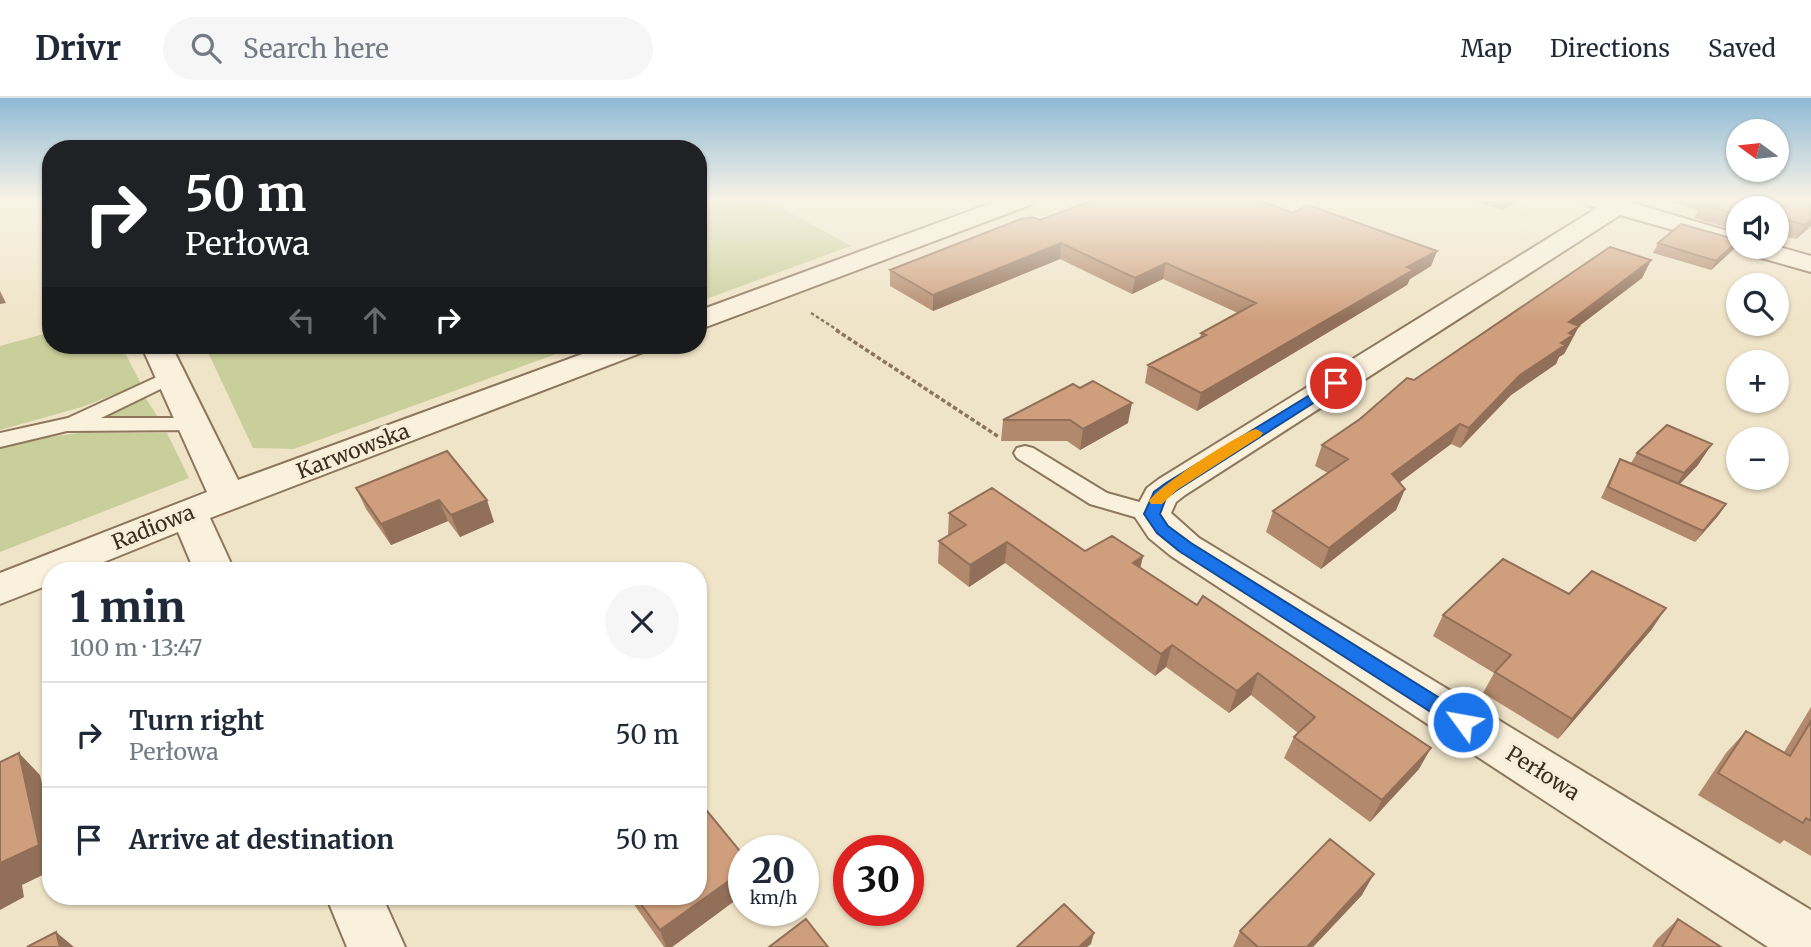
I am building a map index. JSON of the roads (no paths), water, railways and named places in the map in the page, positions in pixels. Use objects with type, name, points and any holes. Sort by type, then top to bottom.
[{"type":"street","points":[[707,318],[916,240]]},
{"type":"street","points":[[1152,514],[1160,496],[1172,487],[1550,240]]},
{"type":"street","points":[[1789,258],[1811,264]]},
{"type":"street","points":[[161,354],[229,497]]},
{"type":"street","name":"Karwowska","points":[[229,497],[611,354]]},
{"type":"street","name":"Radiowa","points":[[67,562],[229,497]]},
{"type":"street","points":[[189,513],[210,562]]},
{"type":"street","name":"Perłowa","points":[[1152,514],[1163,530],[1185,547],[1811,942]]},
{"type":"street","name":"Radiowa","points":[[0,589],[42,572]]},
{"type":"street","points":[[358,905],[376,947]]},
{"type":"lane","points":[[0,440],[67,424],[173,376]]},
{"type":"lane","points":[[67,424],[194,425]]},
{"type":"lane","points":[[1025,453],[1088,496],[1120,508],[1152,514]]}]
